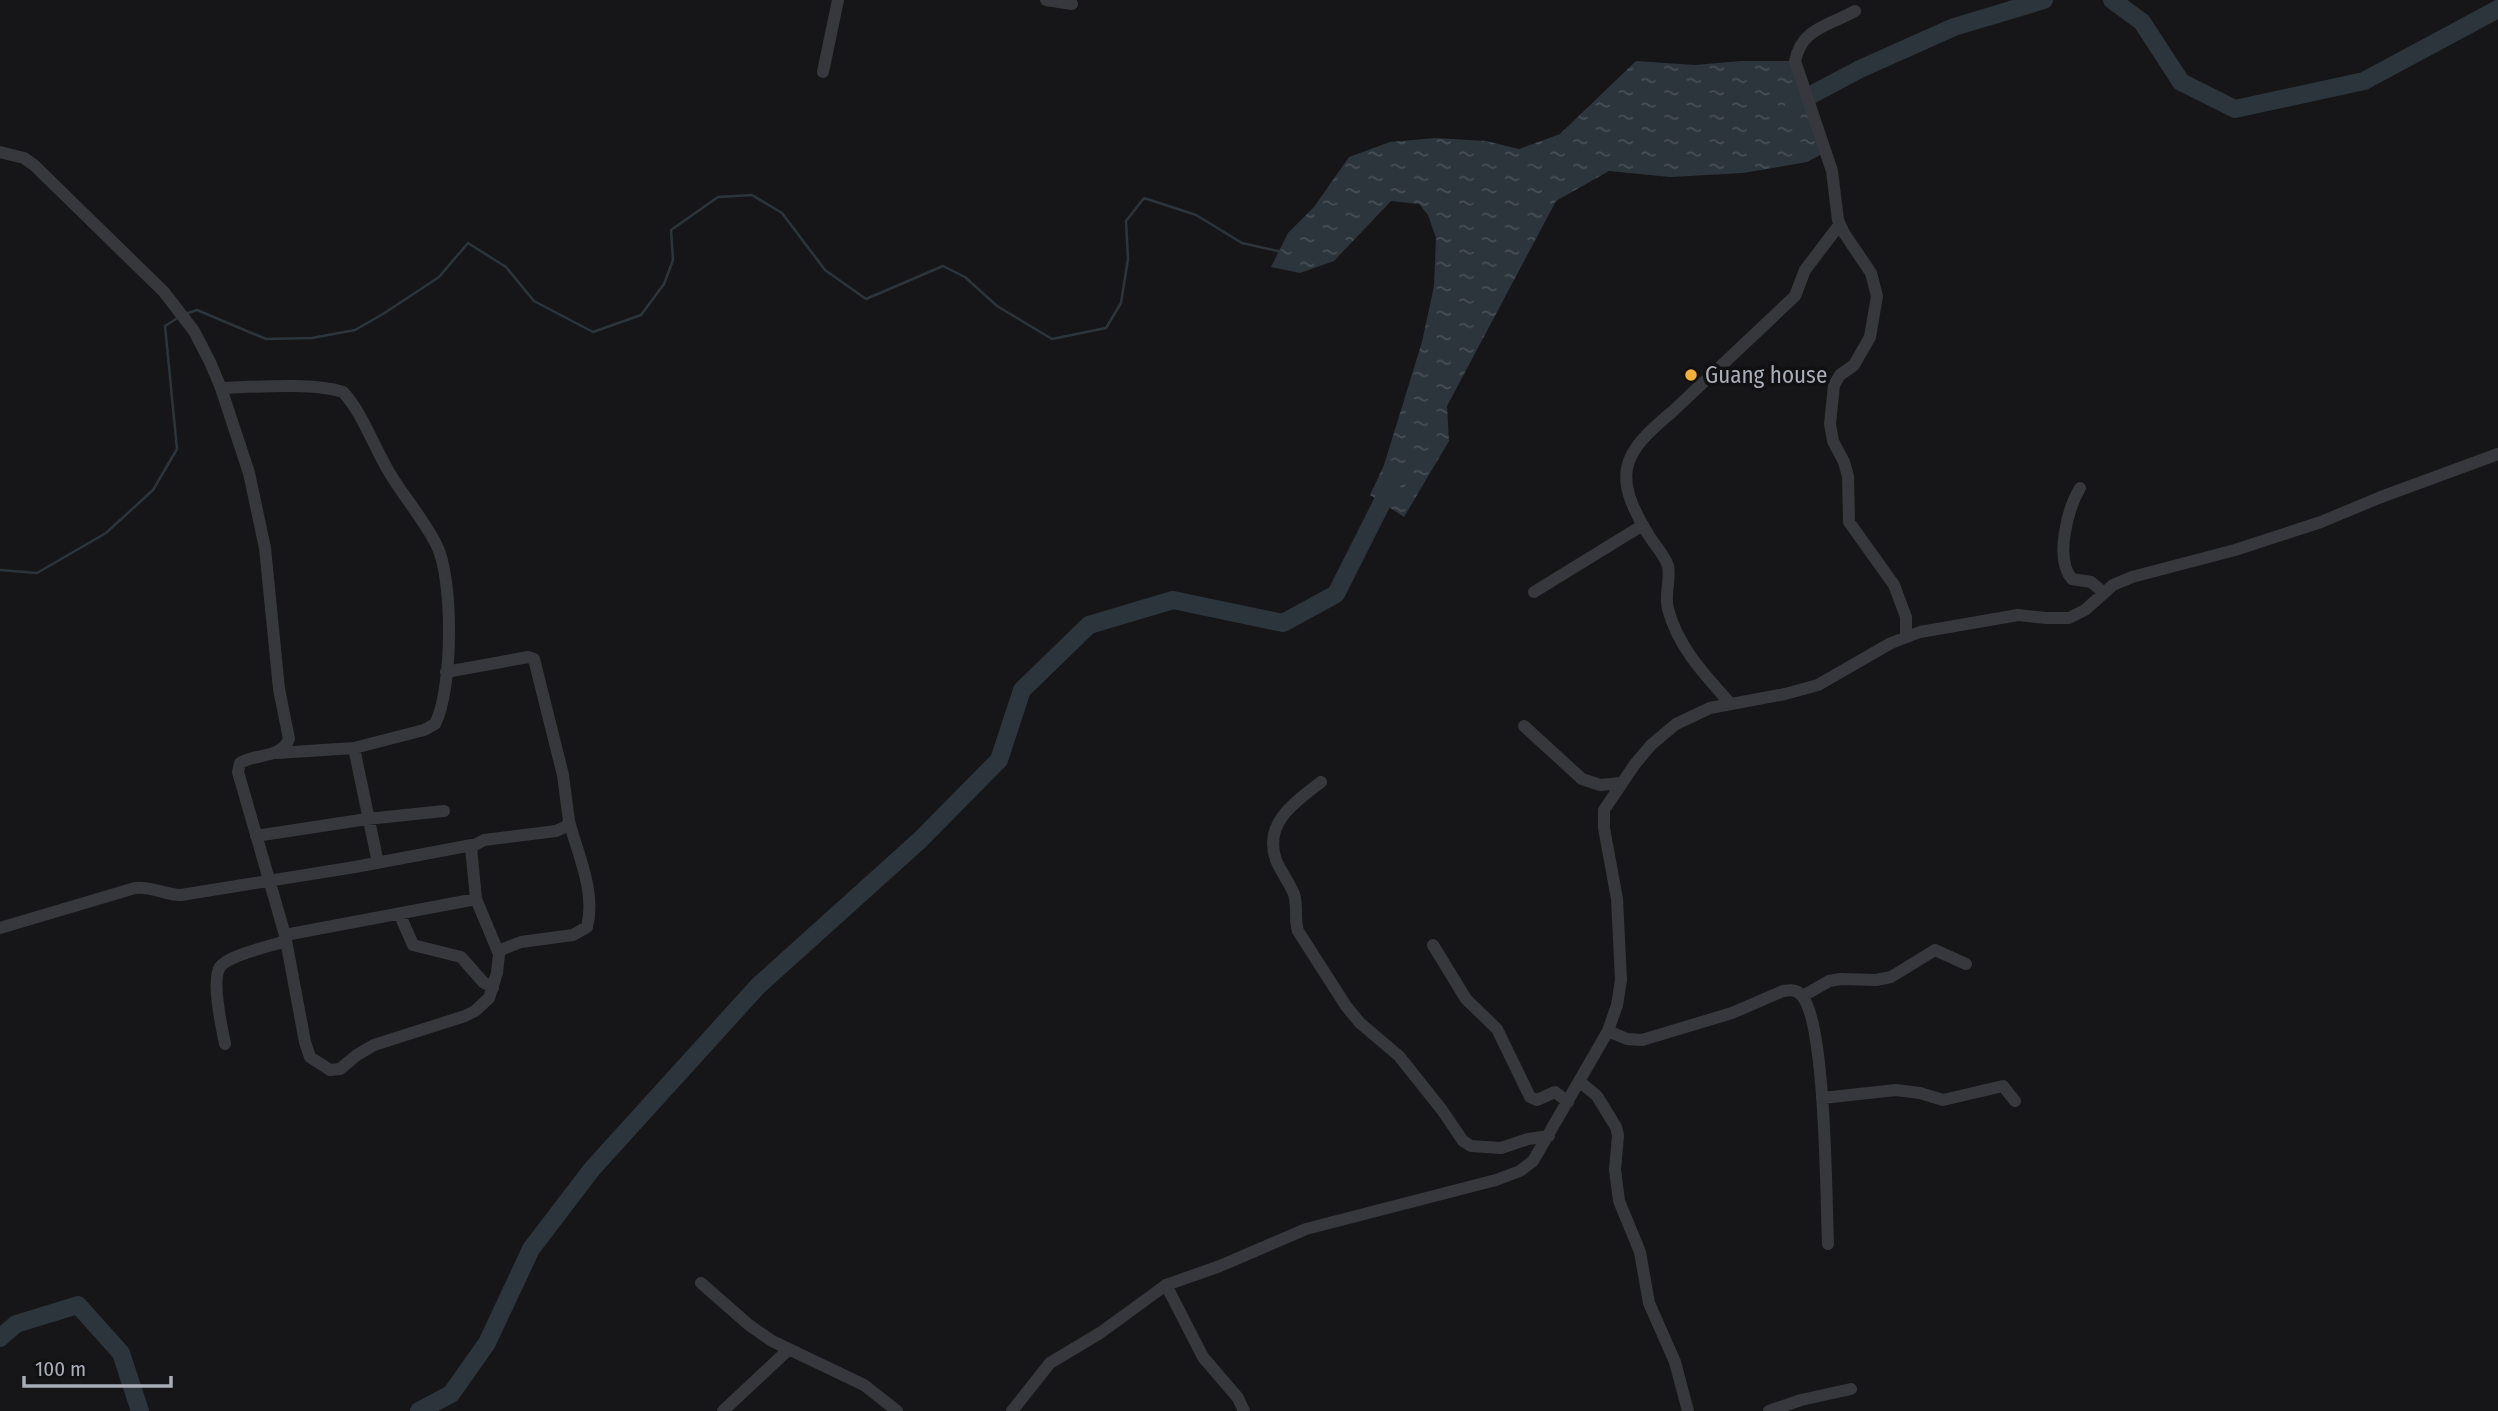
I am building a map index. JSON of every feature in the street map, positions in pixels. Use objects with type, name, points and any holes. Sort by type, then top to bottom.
[{"type":"street","points":[[823,72],[838,0]]},
{"type":"street","points":[[1046,0],[1072,4]]},
{"type":"street","points":[[1855,11],[1804,38],[1795,61],[1834,181],[1835,209],[1840,224],[1871,273],[1877,296],[1870,337],[1854,365],[1840,375],[1834,384],[1830,424],[1848,477],[1849,522],[1894,585],[1906,617],[1906,636]]},
{"type":"street","points":[[0,152],[24,158],[34,164],[164,292],[194,331],[221,388],[249,473],[265,548],[279,688],[288,729],[287,744],[277,752]]},
{"type":"street","points":[[1729,702],[1697,668],[1685,649],[1668,610],[1668,566],[1643,526],[1627,491],[1627,465],[1640,439],[1793,298],[1812,257],[1840,224]]},
{"type":"street","points":[[221,388],[334,389],[344,392],[389,472],[437,545],[445,568],[448,606],[446,673],[438,719],[432,727],[354,748],[277,752],[244,760],[238,767],[243,795],[286,938],[310,1056],[330,1070],[340,1069],[374,1045],[475,1011],[484,1004],[493,988],[499,960],[498,951],[476,899],[470,850],[472,845]]},
{"type":"street","points":[[1012,1411],[1050,1363],[1100,1333],[1166,1285],[1220,1266],[1306,1229],[1512,1175],[1533,1161],[1608,1031],[1618,1005],[1621,980],[1617,899],[1603,819],[1608,801],[1651,745],[1665,732],[1692,715],[1729,702],[1785,694],[1818,685],[1906,636],[2010,616],[2069,618],[2085,610],[2113,585],[2132,577],[2235,550],[2321,522],[2498,454]]},
{"type":"street","points":[[2080,488],[2072,502],[2063,559],[2072,579],[2091,582],[2103,592]]},
{"type":"street","points":[[1534,592],[1643,526]]},
{"type":"street","points":[[446,673],[528,657],[534,659],[563,775],[569,821],[583,867],[588,896],[587,927],[573,934],[521,942],[498,951]]},
{"type":"street","points":[[1524,726],[1582,779],[1600,785],[1621,783]]},
{"type":"street","points":[[354,748],[378,863]]},
{"type":"street","points":[[1321,782],[1288,808],[1279,820],[1273,850],[1296,900],[1298,932],[1326,976],[1360,1023],[1406,1064],[1463,1141],[1471,1146],[1501,1148],[1528,1139],[1549,1136]]},
{"type":"street","points":[[256,836],[367,819],[444,811]]},
{"type":"street","points":[[0,928],[135,888],[150,888],[164,894],[181,895],[270,882],[472,845],[484,840],[556,831],[567,826],[569,821]]},
{"type":"street","points":[[225,1044],[217,975],[220,967],[234,958],[286,938],[476,899]]},
{"type":"street","points":[[400,915],[413,945],[461,957],[483,982],[493,988]]},
{"type":"street","points":[[1433,945],[1465,999],[1497,1029],[1530,1097],[1537,1100],[1555,1093],[1568,1102]]},
{"type":"street","points":[[1803,996],[1829,981],[1841,978],[1876,980],[1891,977],[1935,950],[1966,964]]},
{"type":"street","points":[[1608,1031],[1631,1040],[1651,1038],[1731,1013],[1783,991],[1791,990],[1803,996],[1812,1019],[1820,1069],[1828,1244]]},
{"type":"street","points":[[1579,1081],[1597,1096],[1616,1127],[1615,1170],[1619,1201],[1640,1252],[1649,1303],[1675,1362],[1688,1411]]},
{"type":"street","points":[[1822,1098],[1908,1090],[1943,1100],[2003,1086],[2015,1101]]},
{"type":"street","points":[[701,1283],[749,1325],[788,1350],[864,1385],[897,1411]]},
{"type":"street","points":[[1166,1285],[1203,1357],[1238,1398],[1244,1411]]},
{"type":"street","points":[[723,1411],[788,1350]]},
{"type":"street","points":[[1769,1411],[1801,1400],[1851,1389]]},
{"type":"water","points":[[1636,61],[1695,65],[1741,61],[1795,61],[1824,153],[1807,162],[1743,173],[1670,177],[1609,171],[1556,201],[1447,406],[1449,441],[1404,517],[1370,495],[1384,465],[1422,342],[1434,286],[1436,238],[1428,215],[1419,204],[1391,201],[1334,261],[1300,273],[1271,267],[1288,233],[1314,207],[1349,157],[1390,142],[1436,138],[1486,141],[1519,149],[1560,134]]},
{"type":"waterway","points":[[1794,104],[1860,69],[1954,27],[2044,0]]},
{"type":"waterway","points":[[2112,0],[2142,22],[2181,82],[2235,109],[2364,81],[2498,9]]},
{"type":"waterway","points":[[185,314],[197,310],[266,339],[312,338],[355,330],[439,277],[468,243],[506,267],[534,301],[593,332],[641,315],[664,284],[673,260],[671,230],[718,197],[752,195],[782,213],[825,270],[866,299],[943,266],[965,277],[997,306],[1052,339],[1106,328],[1121,303],[1128,259],[1126,221],[1144,198],[1196,215],[1242,243],[1282,252]]},
{"type":"waterway","points":[[0,570],[37,573],[106,533],[153,490],[177,449],[165,326],[179,317]]},
{"type":"waterway","points":[[419,1411],[451,1394],[487,1343],[531,1249],[592,1169],[758,986],[920,840],[999,760],[1022,690],[1089,625],[1173,600],[1283,623],[1336,594],[1393,481]]},
{"type":"waterway","points":[[0,1338],[16,1324],[78,1305],[121,1353],[140,1411]]},
{"type":"place","name":"Guang house","points":[[1691,375]]}]
